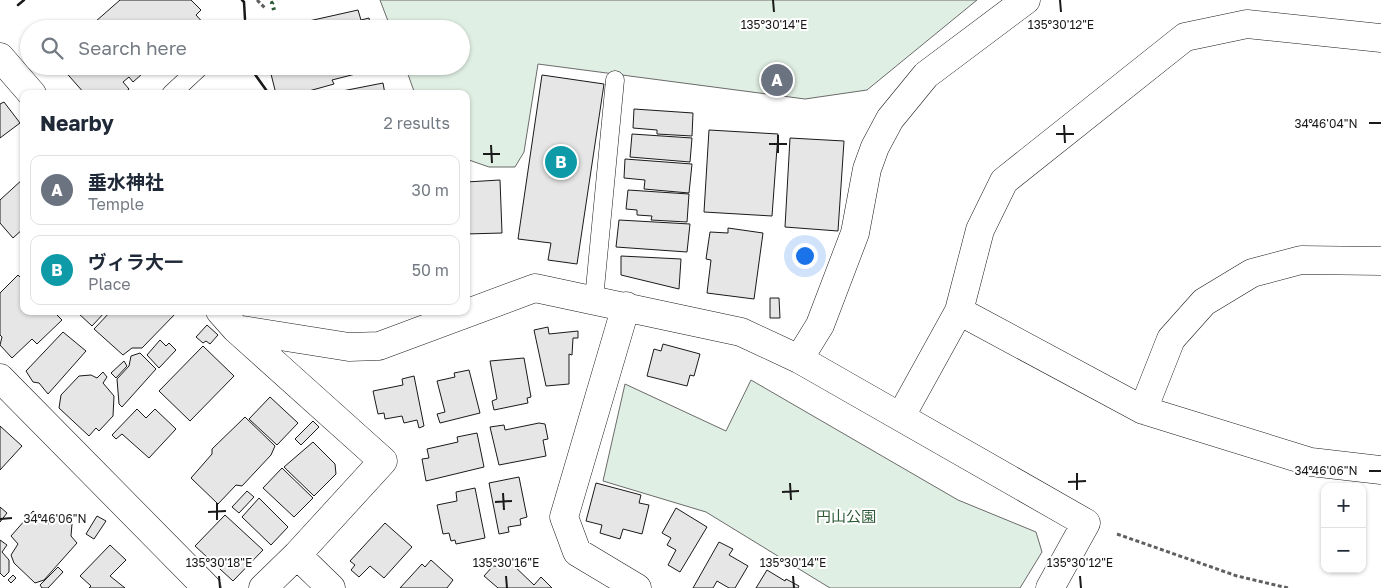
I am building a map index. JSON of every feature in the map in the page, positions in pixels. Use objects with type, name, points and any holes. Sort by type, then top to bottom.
[{"type":"street","points":[[798,359],[820,325],[848,252],[855,233],[867,168],[875,147],[890,119],[926,75],[1026,0]]},
{"type":"street","points":[[901,416],[958,311],[980,230],[1004,181],[1185,37],[1247,24],[1381,38]]},
{"type":"street","points":[[0,56],[29,90]]},
{"type":"street","points":[[1143,410],[1171,339],[1204,302],[1252,273],[1301,260],[1381,261]]},
{"type":"street","points":[[470,312],[535,288],[594,299],[741,332],[798,359],[1086,523],[1050,588]]},
{"type":"street","points":[[626,306],[564,517],[578,552],[637,588]]},
{"type":"street","points":[[958,311],[1143,410],[1311,462],[1381,470]]},
{"type":"street","points":[[228,320],[365,348],[379,346],[462,315]]},
{"type":"street","points":[[228,320],[383,461],[297,555],[263,588]]},
{"type":"street","points":[[0,378],[207,588]]},
{"type":"street","points":[[297,555],[331,588]]},
{"type":"lane","points":[[175,90],[191,75]]},
{"type":"lane","points":[[594,299],[615,80]]},
{"type":"path","points":[[257,0],[265,8]]},
{"type":"path","points":[[1086,523],[1237,576],[1288,588]]},
{"type":"green space","points":[[380,0],[977,0],[867,90],[805,99],[538,64],[524,152],[515,167],[489,167],[470,160],[470,90],[414,90],[408,75],[470,75],[470,20],[388,20]]},
{"type":"green space","name":"円山公園","points":[[751,380],[958,500],[1036,532],[1042,552],[1020,588],[830,588],[706,512],[603,481],[625,384],[726,431]]},
{"type":"building","points":[[120,0],[191,0],[201,10],[196,15],[201,20],[97,20]]},
{"type":"building","points":[[358,10],[361,20],[313,20]]},
{"type":"building","points":[[68,75],[141,75],[133,82],[129,77],[123,82],[129,89],[128,90],[81,90]]},
{"type":"building","points":[[271,75],[352,75],[332,80],[334,84],[312,90],[275,90]]},
{"type":"building","points":[[542,75],[604,84],[577,264],[548,260],[551,243],[518,239]]},
{"type":"building","points":[[383,83],[384,90],[347,90]]},
{"type":"building","points":[[4,102],[20,123],[0,138],[0,104]]},
{"type":"building","points":[[634,109],[693,113],[692,136],[657,134],[657,130],[633,128]]},
{"type":"building","points":[[709,130],[778,134],[772,216],[704,212]]},
{"type":"building","points":[[632,134],[692,138],[690,162],[630,157]]},
{"type":"building","points":[[790,138],[844,141],[838,231],[785,227]]},
{"type":"building","points":[[625,159],[692,164],[689,193],[644,189],[645,180],[624,178]]},
{"type":"building","points":[[500,180],[502,233],[470,234],[470,182]]},
{"type":"building","points":[[20,182],[20,232],[13,238],[0,223],[0,200]]},
{"type":"building","points":[[628,190],[689,194],[687,222],[651,220],[652,216],[637,215],[637,210],[626,209]]},
{"type":"building","points":[[619,220],[690,224],[687,252],[616,247]]},
{"type":"building","points":[[728,228],[763,233],[754,299],[707,293],[711,260],[706,259],[710,232],[728,233]]},
{"type":"building","points":[[621,256],[681,259],[679,289],[621,275]]},
{"type":"building","points":[[18,275],[20,277],[20,315],[57,315],[62,320],[37,344],[32,339],[12,358],[0,345],[2,337],[0,335],[0,293]]},
{"type":"building","points":[[770,298],[779,298],[780,318],[770,318]]},
{"type":"building","points":[[80,315],[102,315],[92,326]]},
{"type":"building","points":[[107,315],[174,315],[142,348],[132,348],[123,355],[94,329]]},
{"type":"building","points":[[207,325],[218,335],[210,344],[206,341],[203,343],[196,337]]},
{"type":"building","points":[[548,327],[549,334],[578,331],[578,338],[573,338],[572,355],[569,354],[569,384],[546,386],[534,330]]},
{"type":"building","points":[[63,332],[86,351],[48,394],[39,383],[33,382],[26,371]]},
{"type":"building","points":[[160,340],[166,346],[169,343],[176,350],[159,368],[147,355]]},
{"type":"building","points":[[663,344],[700,354],[694,376],[690,375],[687,386],[647,376],[654,349],[661,351]]},
{"type":"building","points":[[203,346],[234,376],[190,421],[159,391]]},
{"type":"building","points":[[140,353],[156,369],[122,407],[119,404],[117,379],[129,366],[131,356]]},
{"type":"building","points":[[524,358],[531,397],[527,398],[528,403],[494,410],[492,401],[497,399],[490,361]]},
{"type":"building","points":[[124,361],[127,366],[116,378],[111,373]]},
{"type":"building","points":[[469,370],[480,413],[440,423],[437,414],[445,412],[437,381],[455,377],[454,373]]},
{"type":"building","points":[[103,372],[107,377],[103,383],[114,396],[113,416],[99,431],[96,428],[89,436],[59,408],[61,395],[79,376],[91,375],[97,378]]},
{"type":"building","points":[[414,376],[424,426],[419,428],[417,420],[404,423],[402,416],[385,419],[384,413],[378,414],[373,391],[403,385],[402,379]]},
{"type":"building","points":[[270,397],[298,423],[277,445],[249,419]]},
{"type":"building","points":[[137,409],[146,418],[155,409],[176,429],[149,458],[122,434],[116,439],[112,435]]},
{"type":"building","points":[[245,417],[275,446],[271,455],[242,486],[236,485],[218,504],[191,478],[212,454],[212,449]]},
{"type":"building","points":[[313,421],[319,427],[301,445],[295,439]]},
{"type":"building","points":[[539,423],[545,424],[548,439],[543,440],[546,456],[499,465],[490,427],[504,425],[505,430]]},
{"type":"building","points":[[0,426],[22,446],[0,470]]},
{"type":"building","points":[[477,433],[484,467],[426,481],[422,459],[429,458],[427,449],[458,442],[457,437]]},
{"type":"building","points":[[313,442],[335,464],[336,474],[314,496],[284,467]]},
{"type":"building","points":[[282,468],[313,498],[294,517],[263,488]]},
{"type":"building","points":[[519,477],[527,517],[520,519],[521,525],[508,527],[509,532],[499,534],[489,483]]},
{"type":"building","points":[[596,483],[641,495],[639,503],[649,505],[642,534],[623,529],[620,539],[600,533],[602,525],[586,521]]},
{"type":"building","points":[[475,488],[485,538],[456,544],[455,540],[451,541],[449,533],[443,534],[437,505],[457,501],[456,492]]},
{"type":"building","points":[[247,491],[254,497],[239,513],[232,507]]},
{"type":"building","points":[[259,498],[288,527],[271,545],[242,517]]},
{"type":"building","points":[[0,507],[7,513],[0,522]]},
{"type":"building","points":[[676,508],[707,527],[680,572],[668,565],[676,550],[667,545],[671,538],[662,533]]},
{"type":"building","points":[[33,511],[49,524],[57,515],[66,516],[72,524],[71,536],[77,543],[44,580],[35,583],[14,563],[11,555],[18,544],[11,536]]},
{"type":"building","points":[[225,515],[263,550],[233,581],[195,546]]},
{"type":"building","points":[[97,516],[106,521],[94,539],[86,534]]},
{"type":"building","points":[[385,523],[412,547],[384,578],[370,566],[359,577],[351,570],[355,565],[350,561]]},
{"type":"building","points":[[0,540],[7,545],[2,552],[9,560],[9,572],[4,577],[0,573]]},
{"type":"building","points":[[719,542],[733,549],[729,555],[748,566],[735,588],[729,588],[717,581],[713,588],[693,588]]},
{"type":"building","points":[[110,545],[126,560],[110,576],[125,588],[89,588],[91,586],[80,576]]},
{"type":"building","points":[[431,560],[453,580],[447,588],[400,588],[422,564],[425,567]]},
{"type":"building","points":[[511,563],[534,585],[541,577],[552,588],[498,588],[484,576],[493,566],[508,567]]},
{"type":"building","points":[[58,567],[63,572],[48,588],[42,588],[40,585]]},
{"type":"building","points":[[767,570],[785,581],[786,579],[799,586],[798,588],[756,588]]},
{"type":"building","points":[[13,575],[16,578],[11,583],[8,580]]},
{"type":"hedge","points":[[274,10],[272,3],[277,0]]},
{"type":"wall","points":[[18,5],[24,0]]},
{"type":"wall","points":[[242,0],[244,2],[245,19]]},
{"type":"wall","points":[[255,75],[266,90]]},
{"type":"place","name":"垂水神社","points":[[777,80]]},
{"type":"place","name":"ヴィラ大一","points":[[561,162]]}]
